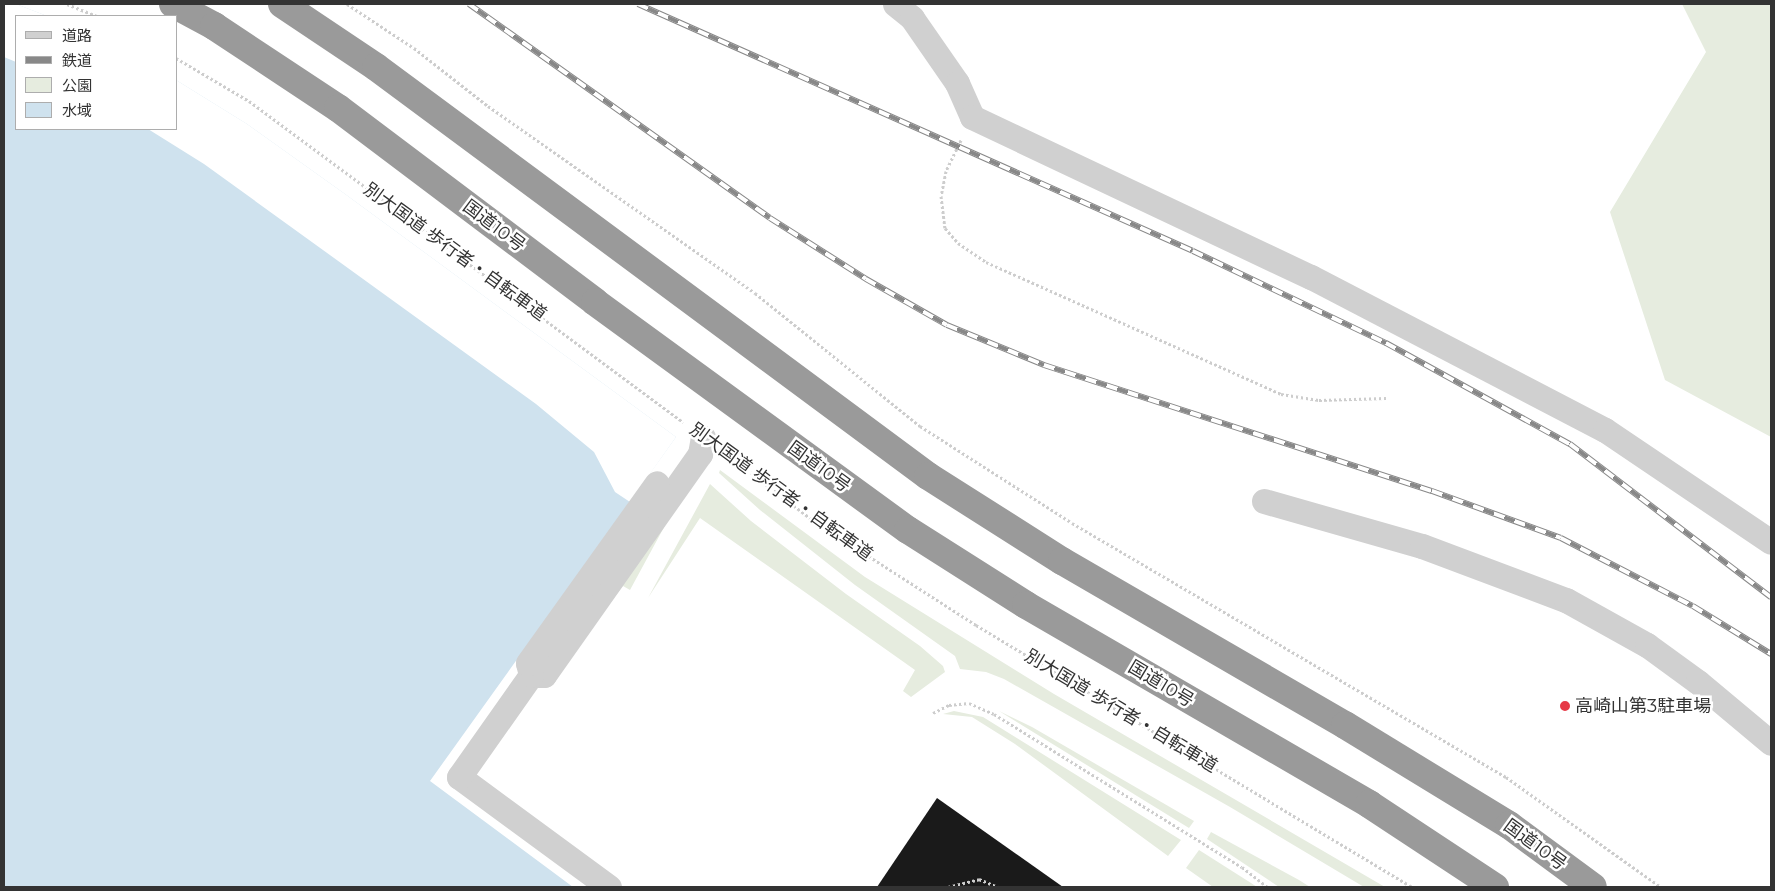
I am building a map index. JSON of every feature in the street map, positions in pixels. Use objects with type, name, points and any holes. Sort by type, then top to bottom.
[{"type":"highway","name":"国道10号","points":[[173,4],[214,26],[338,108],[595,302],[908,530],[1026,605],[1369,804],[1495,887]]},
{"type":"highway","name":"国道10号","points":[[282,4],[376,67],[928,476],[1070,566],[1345,725],[1509,825],[1592,887]]},
{"type":"street","points":[[895,4],[912,18],[957,83],[972,117],[1311,277],[1605,430],[1771,542]]},
{"type":"street","points":[[676,457],[687,444],[703,437]]},
{"type":"street","points":[[531,675],[544,676],[700,454],[703,437]]},
{"type":"street","points":[[609,887],[459,777],[531,675],[528,663],[657,483]]},
{"type":"street","points":[[1264,501],[1422,546],[1566,600],[1647,646],[1698,682],[1771,743]]},
{"type":"path","points":[[67,4],[94,15]]},
{"type":"path","points":[[347,4],[414,48],[488,106],[755,293],[920,426],[1072,523],[1506,777],[1661,887]]},
{"type":"path","name":"別大国道 歩行者・自転車道","points":[[178,59],[249,100],[814,521],[968,620],[1412,887]]},
{"type":"path","points":[[972,117],[946,171],[942,196],[946,228],[958,243],[986,262],[1281,394],[1319,400],[1386,398]]},
{"type":"path","points":[[933,713],[949,705],[968,703],[994,714],[1242,867],[1268,887]]},
{"type":"path","points":[[948,887],[979,879],[998,887]]},
{"type":"green space","points":[[1682,4],[1771,4],[1771,437],[1665,380],[1610,212],[1706,52]]},
{"type":"green space","points":[[720,470],[865,577],[1054,694],[1385,887],[1364,887],[1230,807],[1004,679],[986,672],[960,669],[955,656],[855,585],[760,510],[719,473]]},
{"type":"green space","points":[[694,472],[630,590],[623,586],[546,686]]},
{"type":"green space","points":[[710,484],[751,521],[846,594],[920,646],[943,666],[945,672],[911,697],[903,691],[915,670],[700,518],[648,598]]},
{"type":"green space","points":[[954,711],[983,717],[1181,840],[1168,856],[1015,744],[972,717],[943,714]]},
{"type":"green space","points":[[999,711],[1032,727],[1194,821],[1189,828]]},
{"type":"green space","points":[[1211,832],[1310,887],[1279,887],[1207,839]]},
{"type":"green space","points":[[1199,850],[1257,887],[1213,887],[1186,868]]},
{"type":"water","points":[[4,4],[16,4],[44,15],[15,15],[15,130],[178,130],[178,81],[247,124],[345,194],[676,437],[430,781],[573,887],[4,887]]},
{"type":"pier","points":[[4,4],[16,4],[44,15],[15,15],[15,62],[4,57]]},
{"type":"pier","points":[[178,81],[247,124],[345,194],[676,437],[630,502],[615,492],[594,452],[536,404],[204,164],[150,130],[178,130]]},
{"type":"building","points":[[937,798],[1063,887],[877,887]]},
{"type":"railway","points":[[469,4],[770,218],[866,279],[947,325],[1044,365],[1432,491],[1561,538],[1693,606],[1771,654]]},
{"type":"railway","points":[[638,4],[1193,251],[1386,343],[1570,444],[1771,597]]},
{"type":"place","name":"高崎山第3駐車場","points":[[1565,706]]}]
